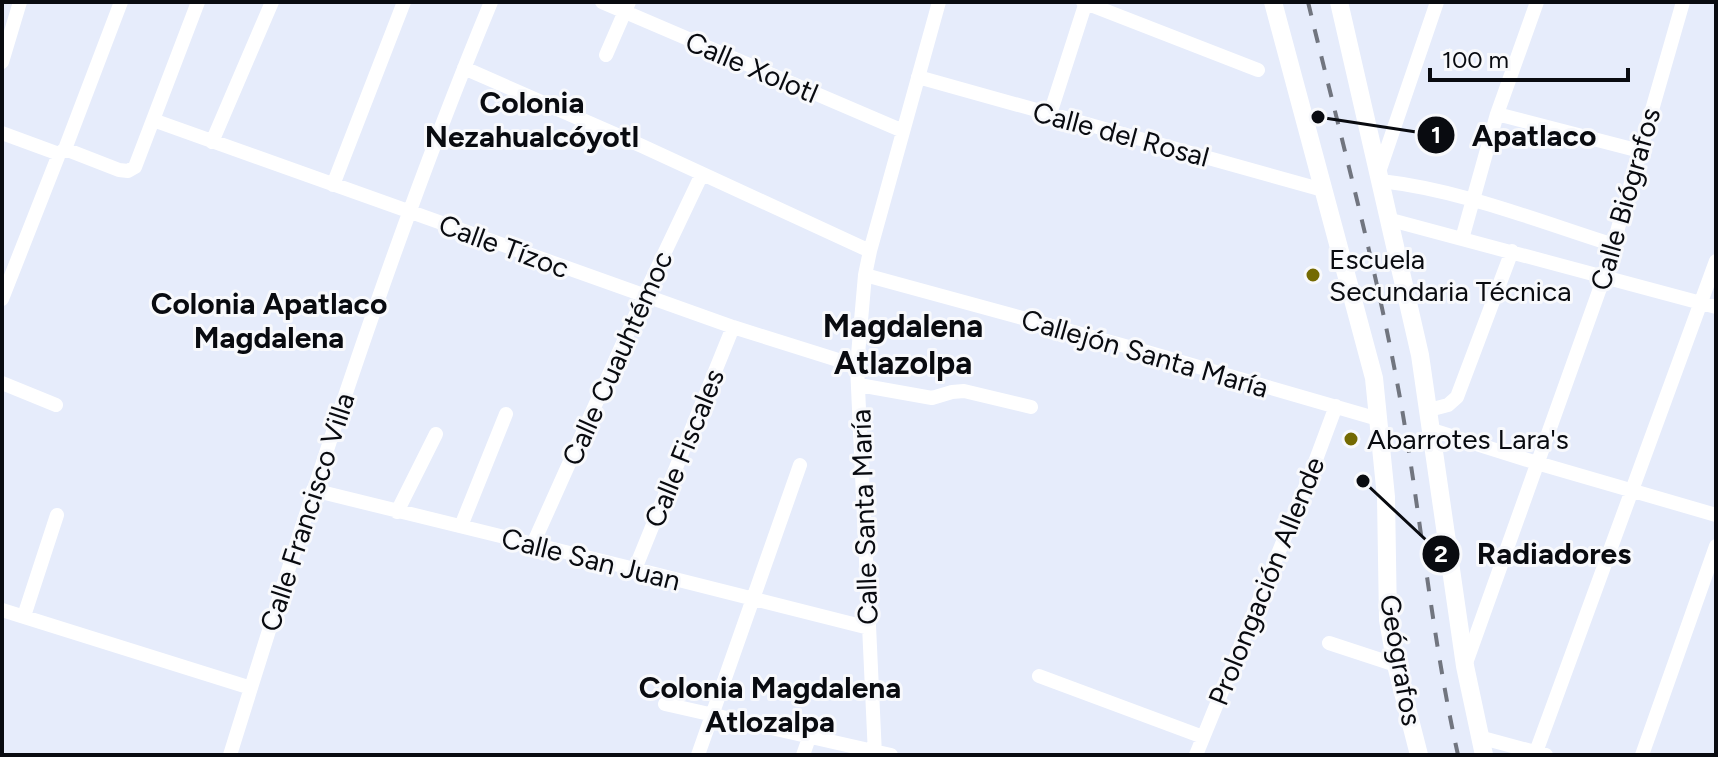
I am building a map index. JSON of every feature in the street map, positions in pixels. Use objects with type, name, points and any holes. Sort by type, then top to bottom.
[{"type":"main road","name":"Geógrafos","points":[[1273,2],[1374,378],[1386,497],[1388,620],[1419,755]]},
{"type":"main road","points":[[1339,2],[1420,355],[1465,666],[1482,746]]},
{"type":"street","points":[[2,62],[8,15],[20,2]]},
{"type":"street","points":[[2,299],[121,2]]},
{"type":"street","points":[[2,133],[119,170],[128,171],[135,167],[198,2]]},
{"type":"street","points":[[212,142],[272,2]]},
{"type":"street","points":[[333,185],[404,2]]},
{"type":"street","name":"Calle Francisco Villa","points":[[230,755],[353,369],[408,212],[491,2]]},
{"type":"street","name":"Calle Xolotl","points":[[602,2],[627,7],[903,131]]},
{"type":"street","name":"Calle Santa María","points":[[875,754],[857,366],[870,251],[939,2]]},
{"type":"street","points":[[1050,114],[1085,2],[1258,70]]},
{"type":"street","points":[[1437,2],[1380,176],[1473,200],[1614,245]]},
{"type":"street","points":[[1462,239],[1497,114],[1537,2]]},
{"type":"street","name":"Calle Biógrafos","points":[[1465,666],[1604,277],[1683,2]]},
{"type":"street","points":[[606,55],[627,7]]},
{"type":"street","points":[[464,68],[870,251]]},
{"type":"street","name":"Calle del Rosal","points":[[918,77],[1323,190]]},
{"type":"street","points":[[1497,114],[1640,151]]},
{"type":"street","name":"Calle Tízoc","points":[[153,120],[644,296],[857,366]]},
{"type":"street","name":"Calle Cuauhtémoc","points":[[533,544],[702,174]]},
{"type":"street","points":[[1391,220],[1708,305]]},
{"type":"street","points":[[1429,410],[1448,405],[1457,397],[1512,251]]},
{"type":"street","points":[[1482,746],[1541,753],[1632,491],[1708,305],[1716,261]]},
{"type":"street","name":"Callejón Santa María","points":[[865,275],[1378,419]]},
{"type":"street","name":"Calle Fiscales","points":[[635,569],[733,327]]},
{"type":"street","points":[[2,383],[56,405]]},
{"type":"street","points":[[859,385],[932,398],[964,391],[1031,407]]},
{"type":"street","name":"Prolongación Allende","points":[[1196,755],[1336,406]]},
{"type":"street","points":[[461,526],[506,414]]},
{"type":"street","points":[[1432,430],[1716,515]]},
{"type":"street","points":[[397,512],[436,434]]},
{"type":"street","points":[[698,755],[800,465]]},
{"type":"street","name":"Calle San Juan","points":[[313,490],[869,628]]},
{"type":"street","points":[[24,616],[57,515]]},
{"type":"street","points":[[1642,755],[1716,546]]},
{"type":"street","points":[[2,610],[251,688]]},
{"type":"street","points":[[1329,643],[1396,665]]},
{"type":"street","points":[[1039,676],[1203,737]]},
{"type":"street","points":[[665,704],[875,754],[891,755]]},
{"type":"street","points":[[803,755],[809,738]]},
{"type":"railway","points":[[1308,2],[1371,259],[1393,363],[1458,755]]},
{"type":"place","name":"Apatlaco","points":[[1318,117]]},
{"type":"place","name":"Escuela Secundaria Técnica","points":[[1313,275]]},
{"type":"place","name":"Abarrotes Lara's","points":[[1351,439]]},
{"type":"place","name":"Radiadores","points":[[1363,481]]},
{"type":"district","name":"Colonia Nezahualcóyotl","points":[[532,119]]},
{"type":"district","name":"Colonia Apatlaco Magdalena","points":[[269,320]]},
{"type":"district","name":"Magdalena Atlazolpa","points":[[903,344]]},
{"type":"district","name":"Colonia Magdalena Atlozalpa","points":[[770,704]]}]
